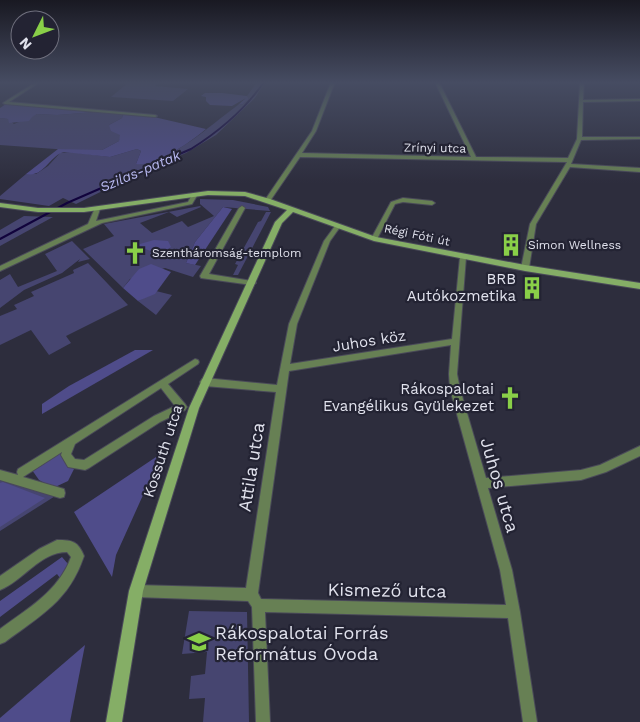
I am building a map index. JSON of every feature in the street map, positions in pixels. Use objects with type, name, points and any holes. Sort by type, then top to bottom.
[{"type":"main road","name":"Régi Fóti út","points":[[0,205],[38,210],[97,209],[195,194],[227,192],[245,194],[292,208],[338,227],[374,239],[525,268],[640,286]]},
{"type":"main road","name":"Kossuth utca","points":[[114,722],[136,591],[188,408],[205,382],[279,222],[292,208]]},
{"type":"street","points":[[151,116],[155,116]]},
{"type":"street","points":[[268,200],[314,131],[320,116]]},
{"type":"street","points":[[453,116],[474,159]]},
{"type":"street","points":[[525,268],[534,224],[569,163],[579,139],[580,116]]},
{"type":"street","points":[[579,139],[640,138]]},
{"type":"street","name":"Zrínyi utca","points":[[299,155],[569,163],[640,170]]},
{"type":"street","name":"Régi Fóti út","points":[[0,269],[91,225],[132,213],[190,203],[195,194]]},
{"type":"street","points":[[374,239],[393,203],[403,200],[432,203]]},
{"type":"street","points":[[91,225],[97,209]]},
{"type":"street","points":[[241,209],[204,276],[252,283]]},
{"type":"street","name":"Attila utca","points":[[263,722],[254,600],[282,390],[298,309],[327,241],[338,227]]},
{"type":"street","name":"Juhos utca","points":[[463,257],[453,374],[455,389],[506,570],[530,722]]},
{"type":"street","name":"Juhos köz","points":[[286,368],[456,341]]},
{"type":"street","name":"Kossuth utca","points":[[22,472],[195,362]]},
{"type":"street","points":[[205,382],[282,390]]},
{"type":"street","points":[[72,441],[66,455],[72,464],[85,465],[157,419],[188,408],[162,383]]},
{"type":"street","points":[[481,484],[581,475],[602,469],[640,451]]},
{"type":"street","points":[[0,475],[60,493]]},
{"type":"street","points":[[0,584],[43,553],[57,546],[70,546],[78,556],[75,569],[61,590],[0,637]]},
{"type":"street","name":"Kismező utca","points":[[136,591],[254,600],[514,612]]},
{"type":"shaded area","points":[[0,116],[34,116],[29,121],[9,123],[8,119],[0,118]]},
{"type":"shaded area","points":[[33,116],[123,116],[122,118],[109,125],[121,135],[119,141],[102,150],[83,151],[0,145],[0,118],[8,119],[14,124]]},
{"type":"shaded area","points":[[123,116],[154,117],[206,129],[173,152],[144,164],[136,164],[141,151],[137,149],[110,157],[64,152],[55,157],[38,173],[26,174],[58,149],[102,150],[119,141],[120,135],[111,131],[109,125],[122,118]]},
{"type":"shaded area","points":[[224,116],[236,116],[216,135],[186,153],[141,172],[76,204],[63,198],[49,206],[0,199],[0,196],[26,174],[36,174],[48,166],[60,153],[71,152],[110,157],[137,149],[141,151],[136,164],[165,156],[190,141]]},
{"type":"shaded area","points":[[200,199],[233,200],[268,207],[270,211],[223,207],[195,242],[186,263],[201,266],[193,277],[165,268],[130,279],[123,288],[83,249],[114,236],[104,224],[200,206],[201,207],[177,217],[169,212],[140,223],[152,233],[182,221],[188,227],[214,216],[200,204]]},
{"type":"shaded area","points":[[223,207],[232,209],[195,265],[186,263],[195,242]]},
{"type":"shaded area","points":[[266,212],[271,212],[238,275],[233,275],[238,265],[235,264],[258,222],[261,221]]},
{"type":"shaded area","points":[[24,216],[53,217],[0,246],[0,230]]},
{"type":"shaded area","points":[[154,240],[168,241],[171,247],[160,254],[139,247],[140,244]]},
{"type":"shaded area","points":[[72,241],[90,259],[78,262],[80,259],[62,273],[24,290],[0,308],[0,280],[10,274],[18,287],[57,271],[45,254]]},
{"type":"shaded area","points":[[88,263],[128,305],[66,336],[71,343],[49,355],[31,330],[0,345],[0,316],[17,309],[14,305],[34,296],[31,292],[74,273],[73,270]]},
{"type":"shaded area","points":[[151,264],[171,272],[155,294],[138,301],[123,288],[139,269]]},
{"type":"shaded area","points":[[156,291],[172,295],[156,315],[138,301]]},
{"type":"shaded area","points":[[135,350],[153,350],[42,414],[42,404],[69,386]]},
{"type":"shaded area","points":[[61,452],[75,467],[68,481],[53,488],[39,480],[32,470]]},
{"type":"shaded area","points":[[162,453],[116,555],[112,577],[74,512]]},
{"type":"shaded area","points":[[0,475],[60,493],[0,531]]},
{"type":"shaded area","points":[[3,482],[45,498],[0,527],[0,483]]},
{"type":"shaded area","points":[[62,557],[68,564],[60,578],[57,574],[0,617],[0,601]]},
{"type":"shaded area","points":[[189,611],[247,612],[249,722],[203,722],[205,698],[189,699],[191,676],[205,674],[207,652],[182,654]]},
{"type":"shaded area","points":[[85,645],[70,722],[0,722],[0,718]]},
{"type":"waterway","name":"Szilas-patak","points":[[0,239],[67,203],[191,149],[234,116]]},
{"type":"place","name":"Simon Wellness","points":[[511,245]]},
{"type":"place","name":"Szentháromság-templom","points":[[135,253]]},
{"type":"place","name":"BRB Autókozmetika","points":[[532,288]]},
{"type":"place","name":"Rákospalotai Evangélikus Gyülekezet","points":[[510,398]]},
{"type":"place","name":"Rákospalotai Forrás Református Óvoda","points":[[199,642]]}]
